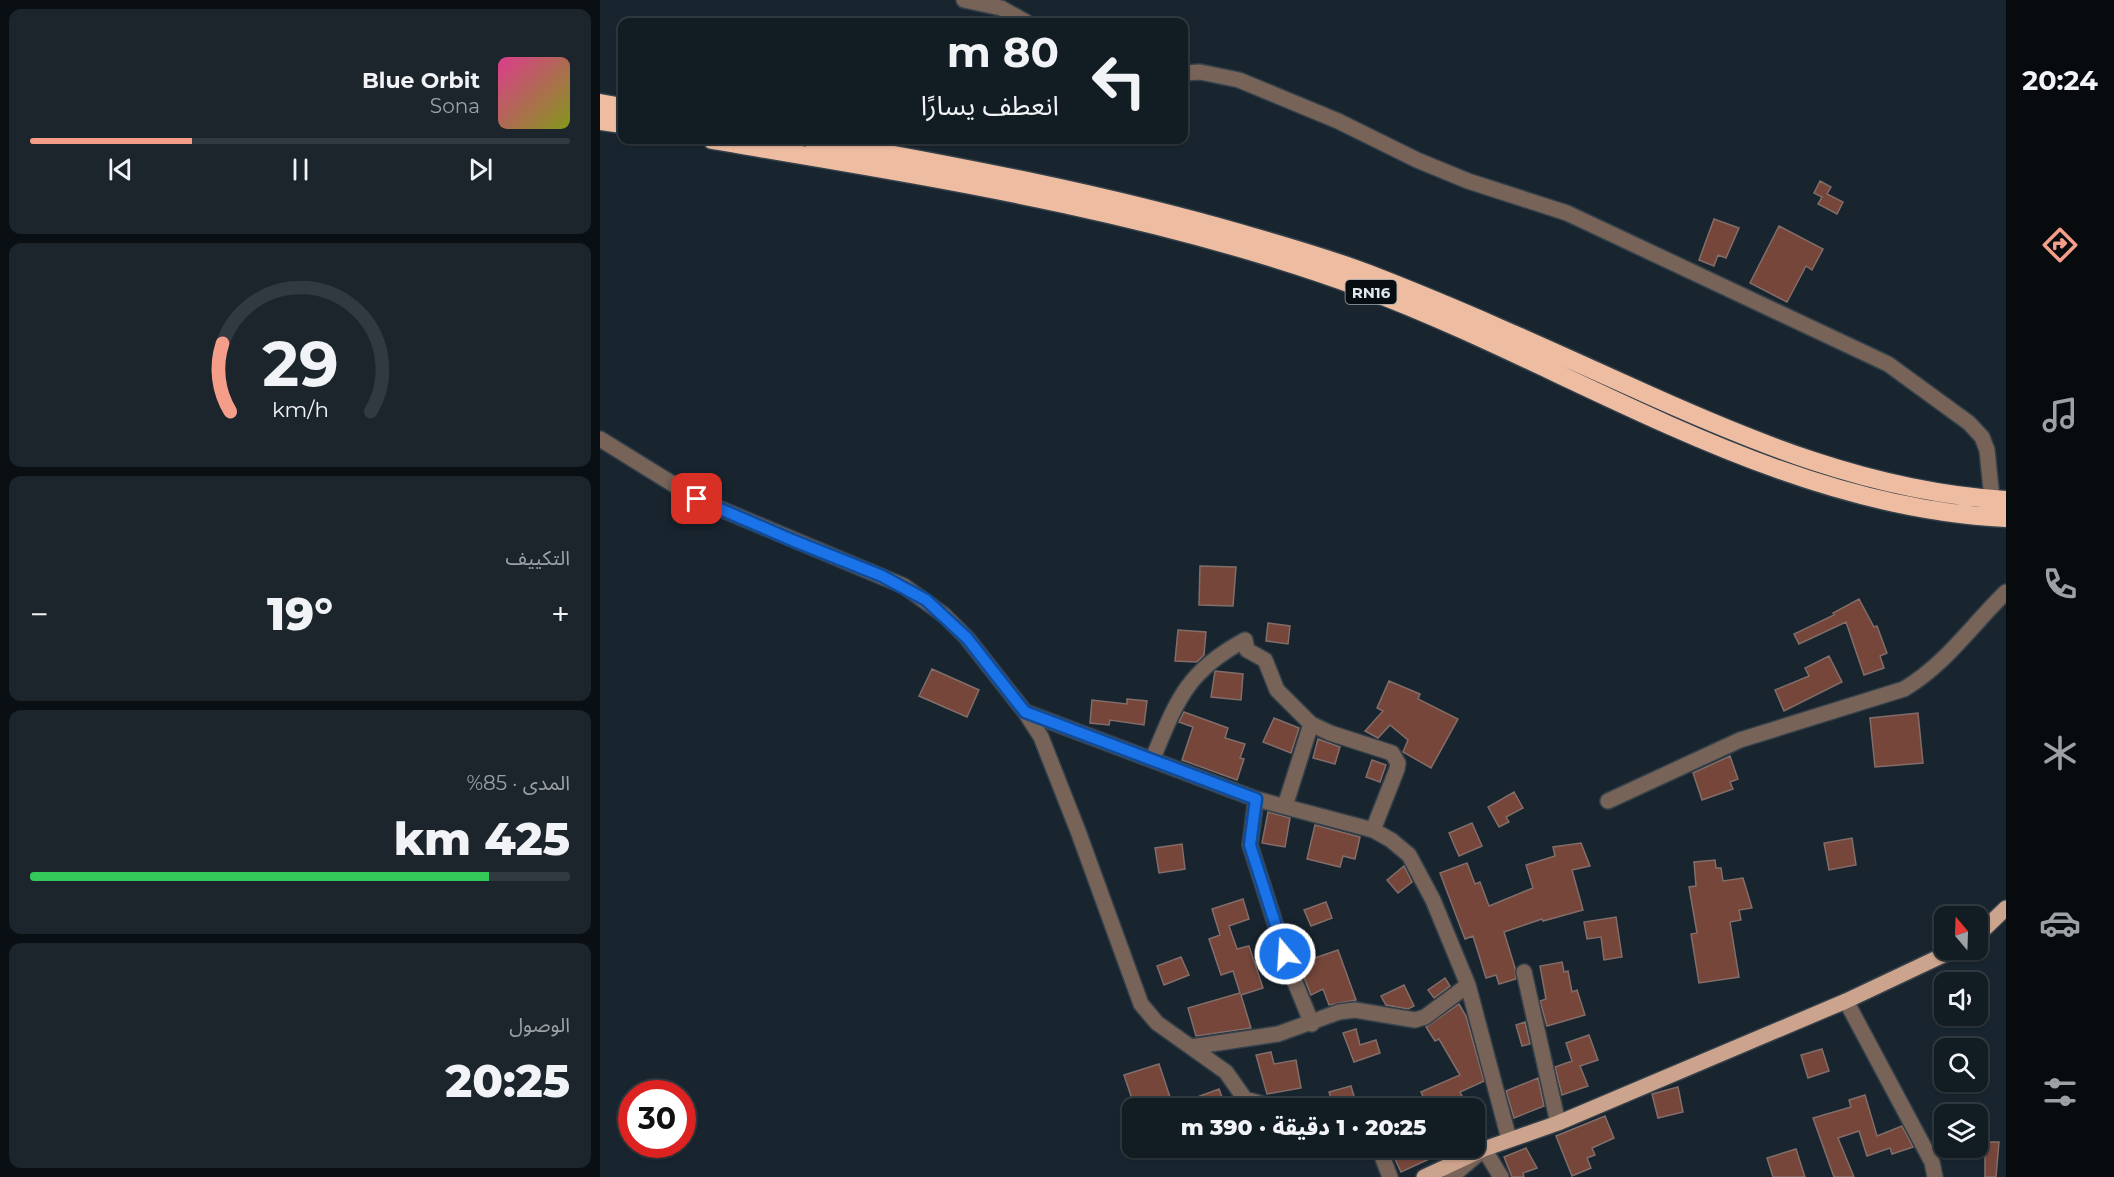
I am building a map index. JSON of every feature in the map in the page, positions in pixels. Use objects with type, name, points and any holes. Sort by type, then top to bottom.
[{"type":"highway","points":[[600,103],[618,106]]},
{"type":"highway","points":[[600,121],[618,123]]},
{"type":"highway","name":"RN16","points":[[735,144],[963,183],[1102,214],[1264,256],[1351,285],[1442,320],[1747,457],[1896,504],[2006,518]]},
{"type":"highway","name":"RN16","points":[[835,144],[965,167],[1107,198],[1192,219],[1317,256],[1366,273],[1499,327],[1701,420],[1792,456],[1882,483],[1999,500]]},
{"type":"main road","points":[[1988,927],[2004,914]]},
{"type":"main road","points":[[1485,1149],[1558,1123],[1846,1001],[1934,959]]},
{"type":"main road","points":[[1424,1177],[1465,1158]]},
{"type":"street","points":[[964,0],[1001,8],[1019,18]]},
{"type":"street","points":[[1188,73],[1200,72],[1239,80],[1338,121],[1428,164],[1567,213],[1888,364],[1970,423],[1982,437],[1999,500]]},
{"type":"street","points":[[600,439],[697,499],[882,576],[926,600],[967,638],[1025,712],[1041,737],[1070,809],[1141,1004],[1157,1023],[1226,1072],[1244,1098]]},
{"type":"street","points":[[1608,801],[1740,740],[1905,689],[1921,679],[1961,642],[2006,592]]},
{"type":"street","points":[[1153,758],[1174,707],[1190,680],[1221,653],[1245,640],[1247,650],[1268,663],[1277,690],[1311,724],[1330,733],[1392,753],[1397,769],[1373,830]]},
{"type":"street","points":[[1025,712],[1153,758],[1256,799],[1373,830],[1391,840],[1416,864],[1468,985],[1509,1139]]},
{"type":"street","points":[[1285,806],[1311,724]]},
{"type":"street","points":[[1256,799],[1250,845],[1290,970],[1312,1024]]},
{"type":"street","points":[[1524,972],[1558,1123]]},
{"type":"street","points":[[1191,1047],[1278,1034],[1312,1024],[1339,1012],[1355,1010],[1415,1020],[1425,1017],[1468,985]]},
{"type":"street","points":[[1846,1001],[1932,1162],[1935,1177]]},
{"type":"street","points":[[1485,1151],[1501,1177]]},
{"type":"street","points":[[1383,1158],[1390,1177]]},
{"type":"street","points":[[1451,1177],[1473,1158]]},
{"type":"building","points":[[1820,181],[1831,187],[1827,194],[1843,202],[1837,214],[1818,204],[1822,197],[1814,193]]},
{"type":"building","points":[[1714,219],[1739,228],[1726,258],[1718,255],[1714,266],[1699,260]]},
{"type":"building","points":[[1779,226],[1823,249],[1812,270],[1806,266],[1787,302],[1750,283]]},
{"type":"building","points":[[1200,566],[1236,567],[1233,606],[1199,605]]},
{"type":"building","points":[[1859,599],[1874,627],[1877,626],[1887,653],[1880,656],[1884,668],[1864,675],[1846,622],[1799,644],[1794,634],[1834,615],[1833,613]]},
{"type":"building","points":[[1268,623],[1290,626],[1288,644],[1266,641]]},
{"type":"building","points":[[1178,630],[1206,632],[1204,655],[1197,662],[1175,661]]},
{"type":"building","points":[[1829,656],[1842,682],[1784,711],[1775,690],[1809,676],[1805,668]]},
{"type":"building","points":[[932,669],[979,690],[967,717],[919,696]]},
{"type":"building","points":[[1215,671],[1243,674],[1241,700],[1211,697]]},
{"type":"building","points":[[1389,681],[1420,694],[1418,699],[1458,719],[1431,768],[1403,752],[1408,740],[1390,725],[1378,738],[1365,731],[1383,711],[1377,708]]},
{"type":"building","points":[[1127,699],[1147,701],[1144,725],[1110,720],[1109,725],[1090,723],[1092,700],[1127,704]]},
{"type":"building","points":[[1184,712],[1228,728],[1225,738],[1245,744],[1240,758],[1244,759],[1237,780],[1182,760],[1193,727],[1179,722]]},
{"type":"building","points":[[1918,713],[1923,763],[1875,767],[1870,718]]},
{"type":"building","points":[[1274,718],[1299,728],[1291,753],[1263,742]]},
{"type":"building","points":[[1318,739],[1340,747],[1335,764],[1313,758]]},
{"type":"building","points":[[1730,756],[1738,779],[1730,782],[1733,789],[1702,800],[1693,773]]},
{"type":"building","points":[[1372,760],[1386,765],[1380,782],[1366,777]]},
{"type":"building","points":[[1514,792],[1523,808],[1506,817],[1509,822],[1499,827],[1488,807]]},
{"type":"building","points":[[1268,812],[1290,818],[1285,847],[1262,843]]},
{"type":"building","points":[[1472,823],[1482,846],[1459,856],[1449,833]]},
{"type":"building","points":[[1315,825],[1360,837],[1355,859],[1343,856],[1340,867],[1307,859]]},
{"type":"building","points":[[1852,838],[1856,865],[1829,870],[1824,843]]},
{"type":"building","points":[[1581,843],[1590,866],[1572,870],[1583,910],[1543,921],[1542,919],[1504,932],[1516,979],[1499,984],[1496,975],[1486,978],[1473,936],[1465,939],[1440,873],[1467,863],[1475,884],[1480,882],[1489,906],[1533,888],[1526,865],[1555,856],[1553,847]]},
{"type":"building","points":[[1182,844],[1185,869],[1159,873],[1155,848]]},
{"type":"building","points":[[1715,860],[1716,868],[1721,868],[1723,881],[1743,878],[1752,908],[1739,910],[1741,920],[1730,922],[1739,977],[1699,983],[1691,934],[1697,933],[1689,887],[1696,886],[1694,862]]},
{"type":"building","points":[[1404,866],[1412,882],[1398,893],[1387,880]]},
{"type":"building","points":[[1243,899],[1249,919],[1229,926],[1237,949],[1249,946],[1263,988],[1241,995],[1251,1028],[1196,1036],[1188,1008],[1240,993],[1233,971],[1221,975],[1209,939],[1220,935],[1212,909]]},
{"type":"building","points":[[1326,902],[1332,918],[1311,926],[1304,910]]},
{"type":"building","points":[[1616,917],[1622,957],[1604,960],[1601,937],[1587,939],[1584,922]]},
{"type":"building","points":[[1338,950],[1356,1000],[1329,1005],[1323,989],[1311,995],[1301,970],[1315,964],[1312,959]]},
{"type":"building","points":[[1181,957],[1189,975],[1164,985],[1157,966]]},
{"type":"building","points":[[1562,962],[1564,972],[1568,971],[1572,992],[1577,990],[1585,1015],[1547,1026],[1540,1001],[1546,999],[1540,966]]},
{"type":"building","points":[[1445,978],[1450,986],[1434,998],[1428,990]]},
{"type":"building","points":[[1404,985],[1414,1006],[1408,1009],[1386,1005],[1381,996]]},
{"type":"building","points":[[1459,1004],[1466,1016],[1484,1081],[1460,1092],[1463,1098],[1424,1098],[1421,1092],[1460,1075],[1439,1039],[1435,1041],[1426,1027]]},
{"type":"building","points":[[1525,1022],[1530,1044],[1522,1046],[1516,1025]]},
{"type":"building","points":[[1356,1029],[1360,1045],[1376,1040],[1380,1053],[1354,1062],[1343,1033]]},
{"type":"building","points":[[1589,1035],[1598,1060],[1580,1066],[1588,1086],[1562,1095],[1555,1067],[1572,1061],[1566,1043]]},
{"type":"building","points":[[1822,1049],[1829,1071],[1808,1078],[1801,1055]]},
{"type":"building","points":[[1271,1052],[1274,1064],[1296,1060],[1301,1088],[1267,1094],[1256,1055]]},
{"type":"building","points":[[1159,1064],[1170,1098],[1132,1098],[1124,1075]]},
{"type":"building","points":[[1538,1078],[1544,1106],[1514,1118],[1506,1091]]},
{"type":"building","points":[[1351,1086],[1355,1098],[1331,1098],[1329,1092]]},
{"type":"building","points":[[1678,1087],[1683,1112],[1658,1118],[1652,1094]]},
{"type":"building","points":[[1219,1089],[1222,1098],[1195,1098]]},
{"type":"building","points":[[1865,1095],[1877,1136],[1902,1126],[1913,1147],[1892,1154],[1890,1148],[1867,1156],[1859,1131],[1838,1138],[1854,1177],[1834,1177],[1813,1118],[1851,1107],[1849,1100]]},
{"type":"building","points":[[1605,1116],[1614,1138],[1592,1148],[1595,1155],[1587,1158],[1591,1168],[1572,1176],[1556,1136]]},
{"type":"building","points":[[1988,1142],[1999,1142],[1996,1177],[1985,1177]]},
{"type":"building","points":[[1526,1148],[1537,1168],[1523,1173],[1524,1177],[1512,1177],[1504,1157]]},
{"type":"building","points":[[1796,1149],[1805,1177],[1773,1177],[1767,1158]]},
{"type":"building","points":[[1395,1158],[1431,1158],[1401,1172]]},
{"type":"route","points":[[697,499],[882,576],[926,600],[967,638],[1025,712],[1153,758],[1256,799],[1250,831],[1250,845],[1285,954]]}]
